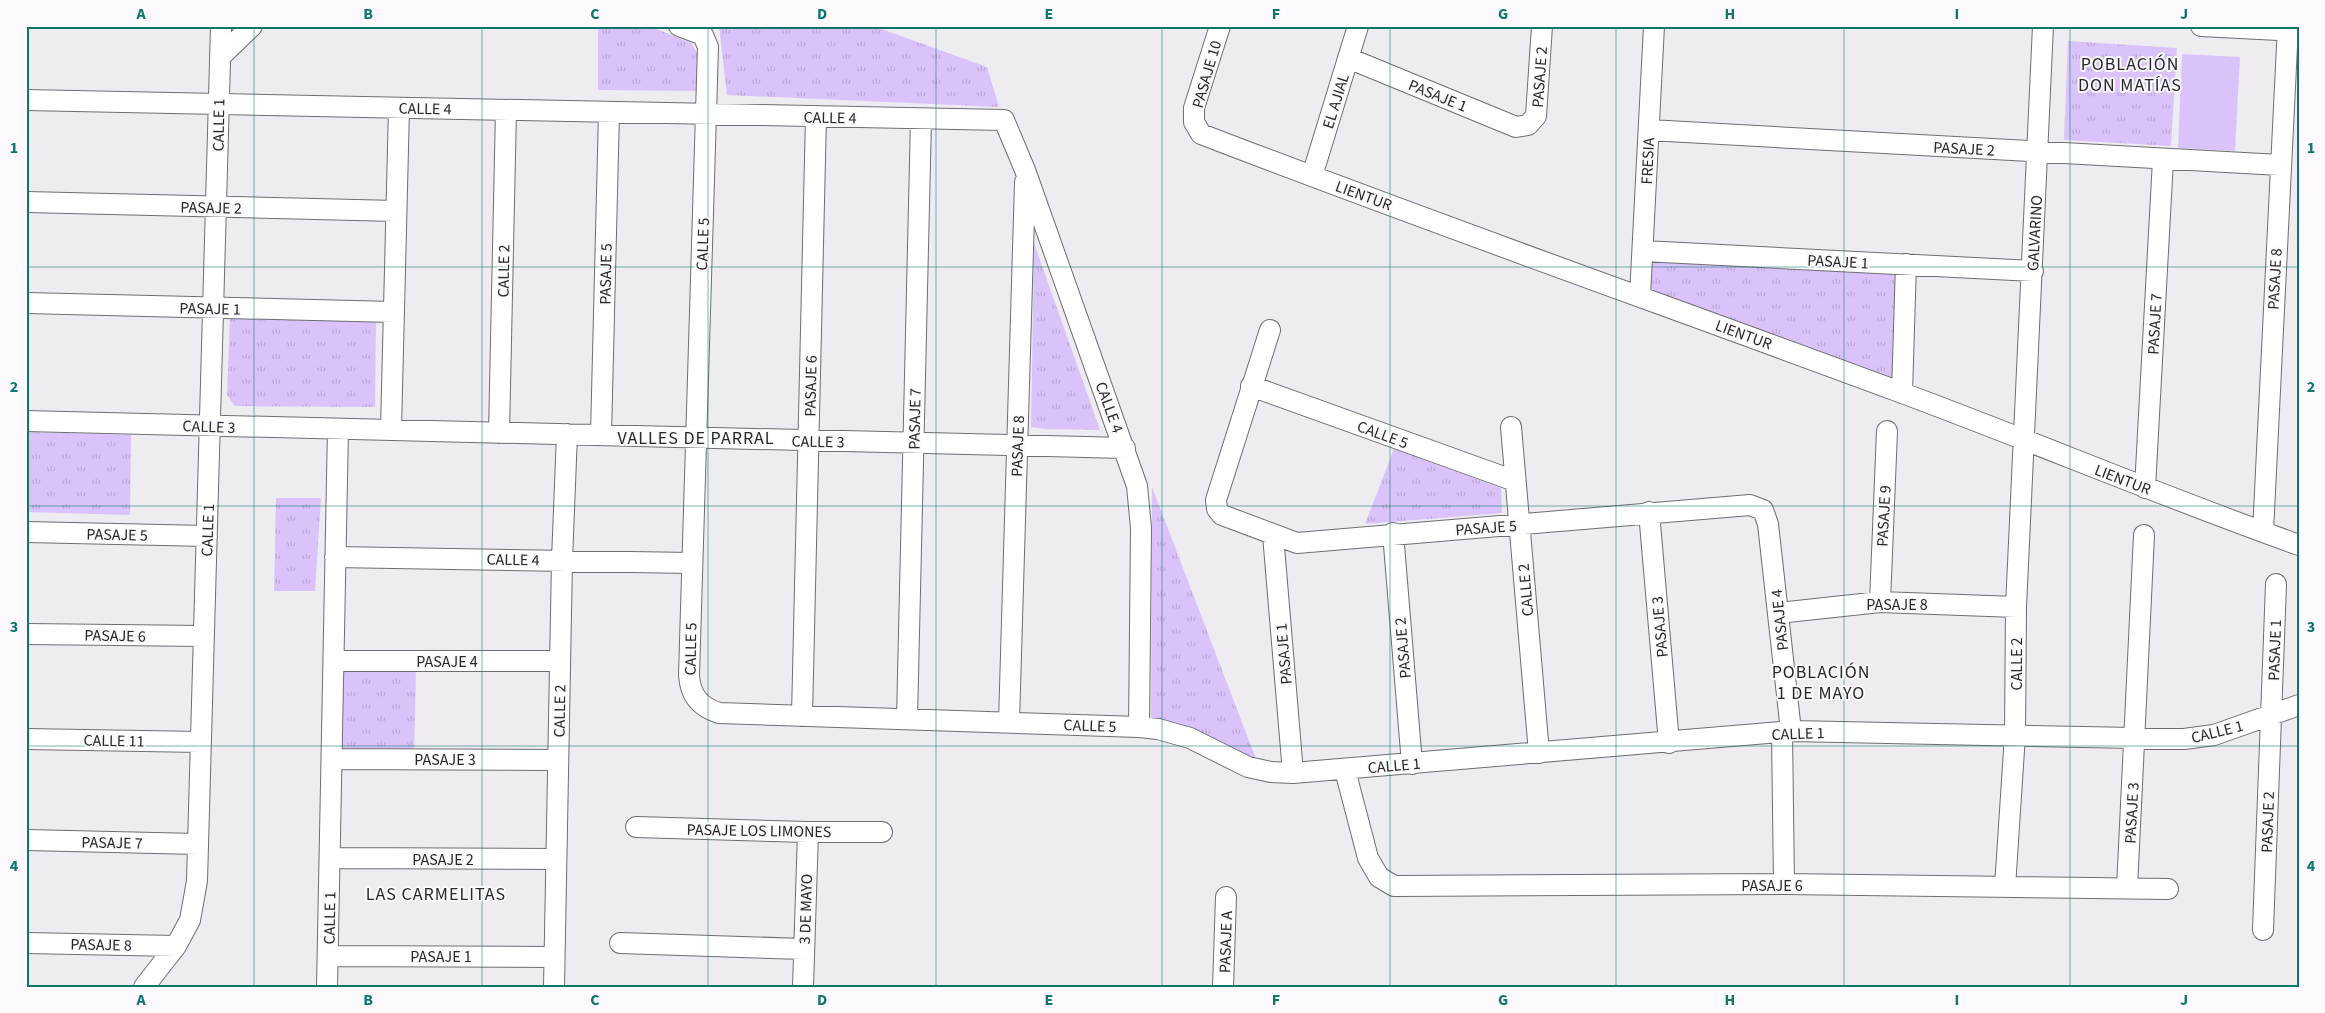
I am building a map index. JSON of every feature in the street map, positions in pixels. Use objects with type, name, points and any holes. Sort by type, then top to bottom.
[{"type":"street","name":"CALLE 1","points":[[144,987],[176,946],[190,920],[197,880],[221,26]]},
{"type":"street","points":[[220,57],[252,26]]},
{"type":"street","name":"CALLE 5","points":[[679,26],[703,35],[708,47],[689,675],[690,684],[697,700],[711,711],[719,713],[1009,722],[1158,729],[1190,738],[1248,767],[1271,772],[1294,773]]},
{"type":"street","name":"PASAJE 10","points":[[1194,122],[1194,108],[1220,26]]},
{"type":"street","name":"EL AJIAL","points":[[1312,176],[1358,26]]},
{"type":"street","name":"PASAJE 2","points":[[1528,125],[1536,116],[1542,26]]},
{"type":"street","name":"FRESIA","points":[[1640,296],[1654,26]]},
{"type":"street","name":"GALVARINO","points":[[2024,440],[2043,26]]},
{"type":"street","points":[[2201,26],[2292,29]]},
{"type":"street","name":"PASAJE 8","points":[[2263,532],[2280,165],[2292,29]]},
{"type":"street","name":"PASAJE 1","points":[[1348,58],[1516,127],[1528,125]]},
{"type":"street","name":"CALLE 4","points":[[26,100],[1004,120],[1025,170],[1137,486],[1141,508],[1139,727]]},
{"type":"street","points":[[391,430],[398,108]]},
{"type":"street","name":"CALLE 2","points":[[499,433],[506,110]]},
{"type":"street","name":"PASAJE 5","points":[[601,435],[608,112]]},
{"type":"street","name":"PASAJE 6","points":[[802,716],[816,116]]},
{"type":"street","name":"PASAJE 7","points":[[907,719],[920,118]]},
{"type":"street","name":"LIENTUR","points":[[1194,122],[1201,134],[1902,393],[2145,488],[2299,545]]},
{"type":"street","name":"PASAJE 2","points":[[1649,130],[2280,165]]},
{"type":"street","name":"PASAJE 7","points":[[2145,488],[2163,160]]},
{"type":"street","name":"PASAJE 8","points":[[1009,722],[1025,170]]},
{"type":"street","name":"PASAJE 2","points":[[26,202],[396,211]]},
{"type":"street","name":"PASAJE 1","points":[[1643,251],[2033,271]]},
{"type":"street","points":[[1902,393],[1906,264]]},
{"type":"street","name":"PASAJE 1","points":[[26,303],[394,312]]},
{"type":"street","points":[[1251,386],[1270,330]]},
{"type":"street","name":"CALLE 5","points":[[1251,386],[1515,481]]},
{"type":"street","name":"PASAJE 5","points":[[1251,386],[1216,500],[1217,508],[1222,515],[1297,543],[1393,533],[1650,512],[1750,505],[1763,510]]},
{"type":"street","name":"CALLE 3","points":[[26,421],[1125,448]]},
{"type":"street","name":"CALLE 2","points":[[1511,427],[1539,753]]},
{"type":"street","name":"CALLE 1","points":[[327,987],[338,429]]},
{"type":"street","name":"PASAJE 9","points":[[1880,602],[1887,431]]},
{"type":"street","name":"CALLE 2","points":[[554,987],[562,560],[567,434]]},
{"type":"street","name":"CALLE 2","points":[[2005,887],[2015,734],[2016,607],[2024,440]]},
{"type":"street","name":"PASAJE 4","points":[[1763,510],[1768,524],[1778,613],[1786,732],[1784,884]]},
{"type":"street","name":"PASAJE 3","points":[[1650,512],[1669,743]]},
{"type":"street","name":"PASAJE 5","points":[[26,532],[207,536]]},
{"type":"street","name":"PASAJE 2","points":[[1393,533],[1412,764]]},
{"type":"street","name":"PASAJE 1","points":[[1273,535],[1294,773]]},
{"type":"street","points":[[2134,737],[2144,535]]},
{"type":"street","name":"CALLE 4","points":[[336,557],[691,563]]},
{"type":"street","name":"PASAJE 1","points":[[2271,716],[2276,584]]},
{"type":"street","name":"PASAJE 8","points":[[1778,613],[1880,602],[2016,607]]},
{"type":"street","name":"PASAJE 6","points":[[26,634],[204,636]]},
{"type":"street","name":"PASAJE 4","points":[[334,661],[560,661]]},
{"type":"street","name":"CALLE 1","points":[[1294,773],[1786,732],[2200,738],[2299,706]]},
{"type":"street","name":"PASAJE 2","points":[[2263,930],[2271,716]]},
{"type":"street","name":"PASAJE 3","points":[[2127,888],[2134,737]]},
{"type":"street","name":"CALLE 11","points":[[26,739],[201,742]]},
{"type":"street","name":"PASAJE 3","points":[[332,759],[558,760]]},
{"type":"street","name":"PASAJE 6","points":[[1345,770],[1368,858],[1379,877],[1394,886],[1784,884],[2168,889]]},
{"type":"street","name":"PASAJE LOS LIMONES","points":[[636,827],[808,832],[882,832]]},
{"type":"street","name":"3 DE MAYO","points":[[803,987],[808,832]]},
{"type":"street","name":"PASAJE 7","points":[[26,840],[198,844]]},
{"type":"street","name":"PASAJE 2","points":[[330,858],[556,859]]},
{"type":"street","name":"PASAJE A","points":[[1224,987],[1226,897]]},
{"type":"street","name":"PASAJE 8","points":[[26,943],[176,946]]},
{"type":"street","points":[[620,943],[804,948]]},
{"type":"street","name":"PASAJE 1","points":[[328,956],[554,957]]},
{"type":"green space","points":[[598,26],[649,26],[691,43],[698,54],[696,91],[598,90]]},
{"type":"green space","points":[[719,26],[732,30],[732,26],[873,26],[987,67],[999,107],[727,95]]},
{"type":"green space","points":[[2068,41],[2177,48],[2171,146],[2064,140]]},
{"type":"green space","points":[[2182,54],[2240,57],[2235,151],[2178,148]]},
{"type":"green space","points":[[1034,243],[1100,430],[1031,427]]},
{"type":"green space","points":[[1648,256],[1901,269],[1897,385],[1646,292]]},
{"type":"green space","points":[[230,316],[376,319],[375,407],[235,406],[227,395]]},
{"type":"green space","points":[[26,432],[131,435],[130,515],[26,512]]},
{"type":"green space","points":[[1394,449],[1501,488],[1502,513],[1365,524]]},
{"type":"green space","points":[[1152,487],[1256,759],[1178,723],[1151,718]]},
{"type":"green space","points":[[276,498],[321,498],[315,591],[274,591]]},
{"type":"green space","points":[[339,666],[416,668],[414,753],[338,754]]},
{"type":"district","name":"POBLACIÓN DON MATÍAS","points":[[2130,74]]},
{"type":"district","name":"VALLES DE PARRAL","points":[[696,438]]},
{"type":"district","name":"POBLACIÓN 1 DE MAYO","points":[[1821,682]]},
{"type":"district","name":"LAS CARMELITAS","points":[[436,894]]}]
